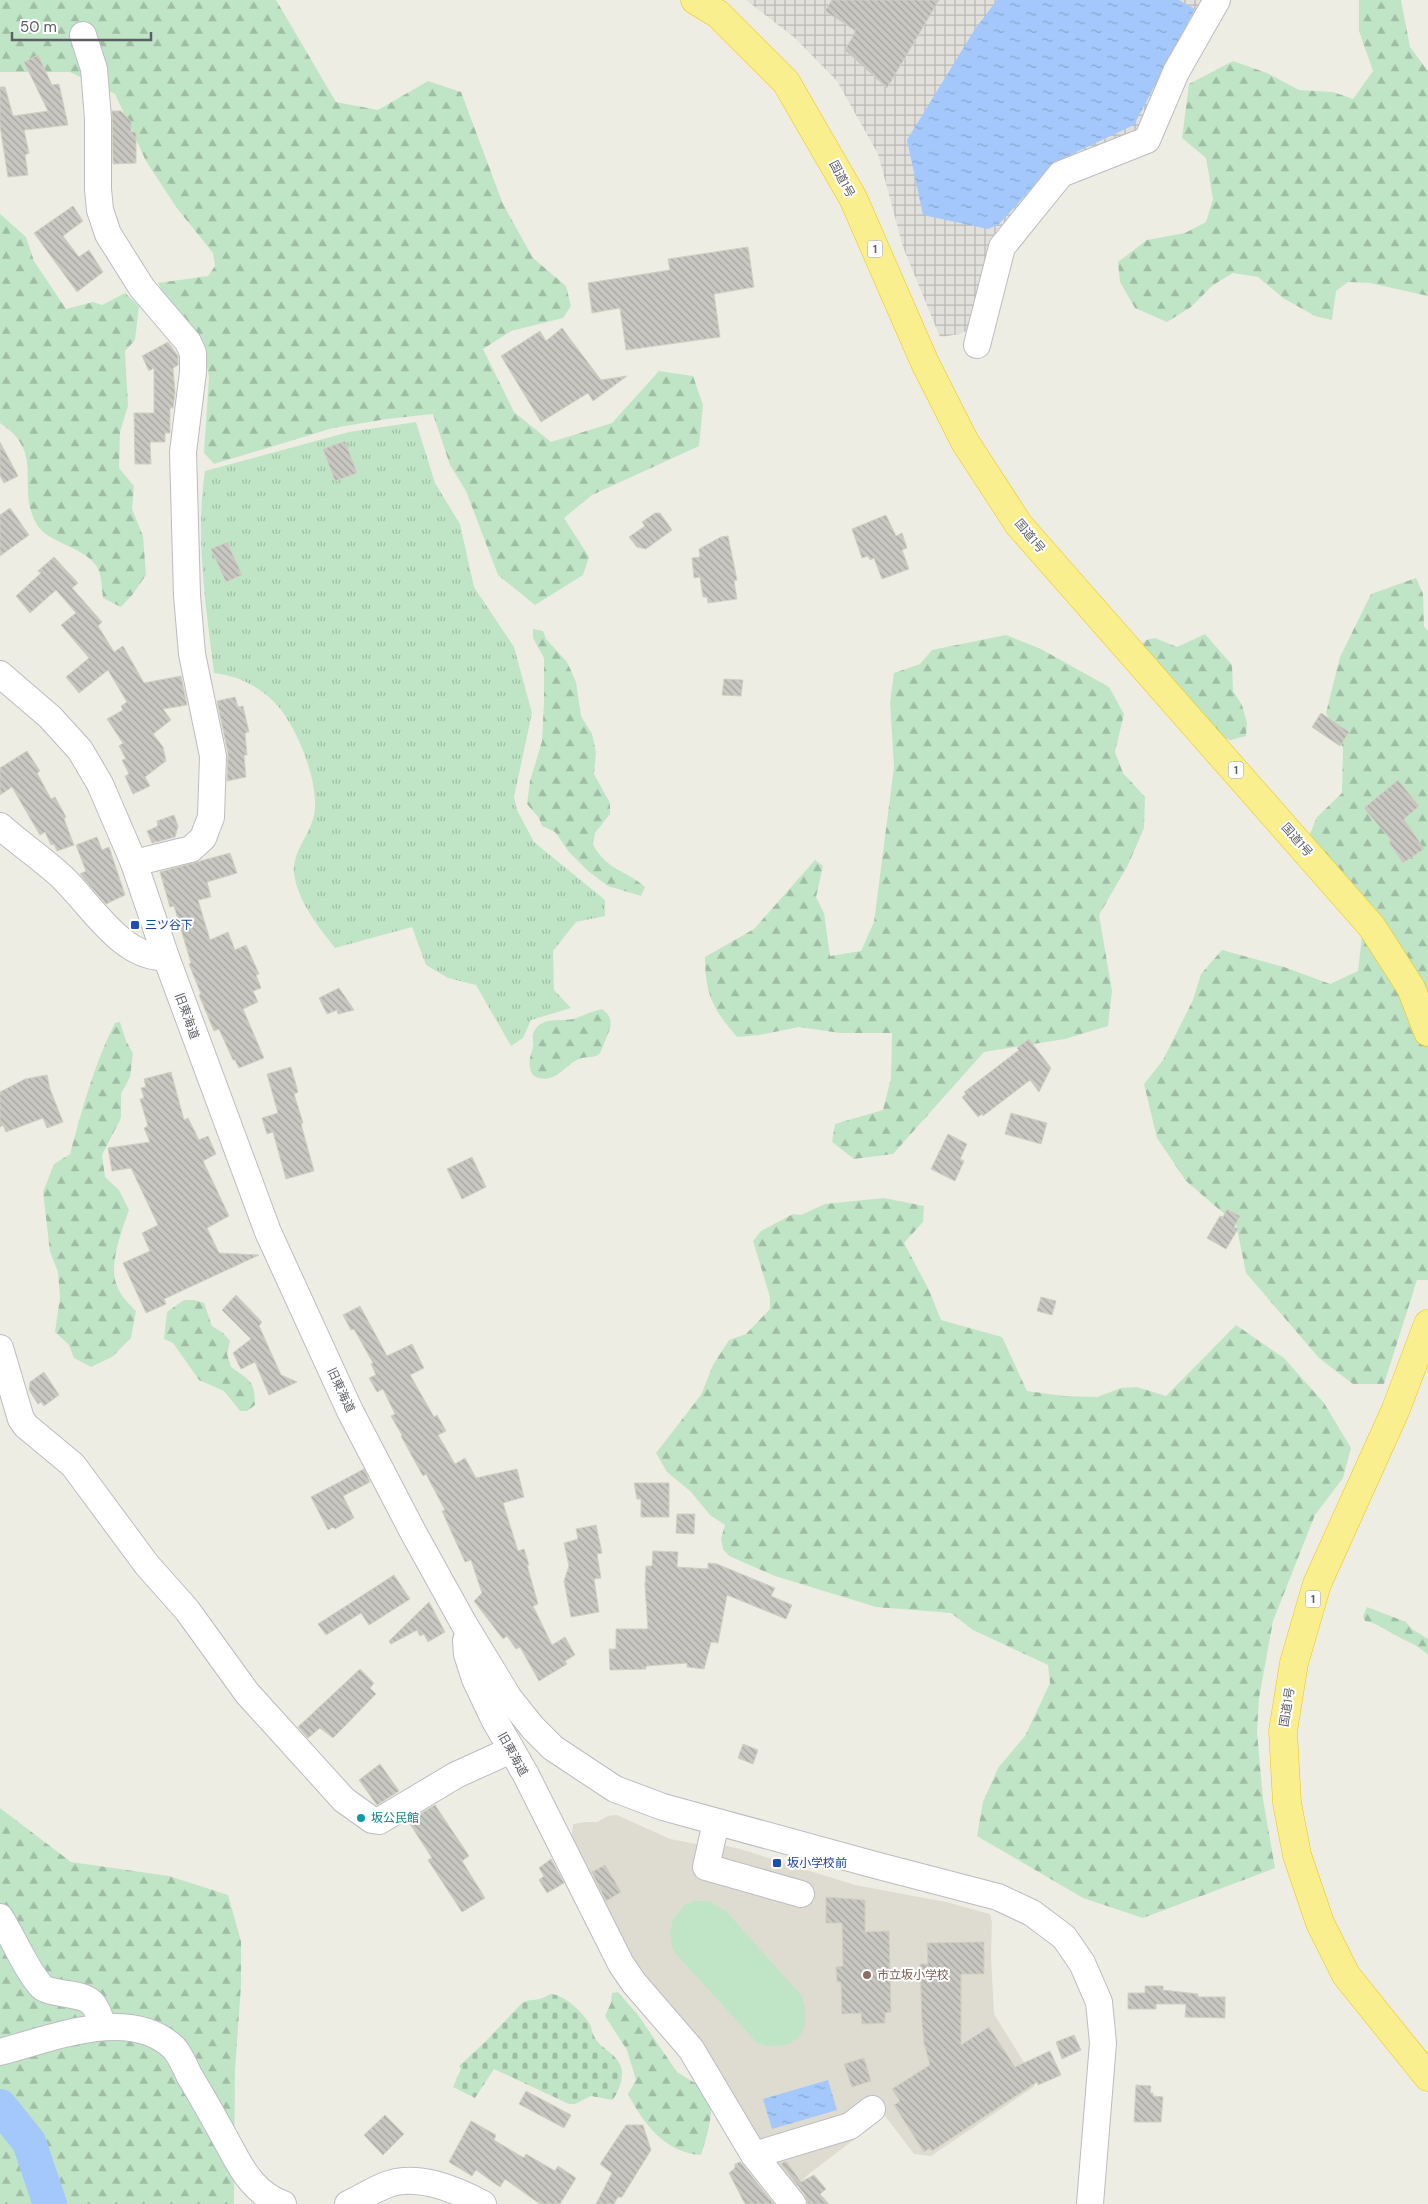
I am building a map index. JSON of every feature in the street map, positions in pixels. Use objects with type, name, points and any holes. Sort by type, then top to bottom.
[{"type":"highway","name":"国道1号","points":[[695,0],[722,7],[786,82],[818,134],[853,198],[925,363],[964,442],[1019,525],[1372,927],[1411,988],[1428,1032]]},
{"type":"highway","name":"国道1号","points":[[1428,1324],[1396,1409],[1317,1584],[1294,1663],[1283,1731],[1287,1803],[1297,1855],[1320,1923],[1346,1975],[1428,2077]]},
{"type":"street","points":[[977,345],[1002,247],[1061,174],[1147,140],[1176,72],[1215,1]]},
{"type":"street","points":[[83,35],[94,68],[98,119],[98,189],[100,210],[108,234],[142,288],[188,342],[193,353],[193,372],[183,452],[187,595],[192,654],[213,756],[211,817],[203,838],[191,849],[134,863]]},
{"type":"street","name":"旧東海道","points":[[0,674],[50,717],[80,750],[100,784],[134,863],[166,957],[268,1232],[350,1411],[464,1624],[467,1654],[475,1679],[511,1750],[526,1775],[622,1964],[634,1983],[691,2049],[754,2155],[793,2204]]},
{"type":"street","points":[[0,826],[62,877],[127,945],[141,954],[154,958],[166,957]]},
{"type":"street","points":[[0,1348],[21,1419],[26,1426],[73,1465],[147,1565],[187,1610],[247,1693],[351,1806],[372,1820],[379,1821],[456,1775],[511,1750]]},
{"type":"street","points":[[464,1624],[510,1698],[533,1728],[553,1748],[615,1789],[664,1807],[716,1822],[998,1897],[1032,1912],[1064,1937],[1082,1963],[1100,2002],[1103,2044],[1090,2204]]},
{"type":"street","points":[[716,1822],[706,1868],[801,1894]]},
{"type":"street","points":[[0,1917],[33,1976],[44,1989],[77,1995],[92,2001],[104,2027]]},
{"type":"street","points":[[0,2052],[112,2026],[133,2028],[152,2034],[175,2049],[238,2162],[254,2185],[272,2200],[283,2204]]},
{"type":"street","points":[[754,2155],[850,2126],[872,2109]]},
{"type":"street","points":[[348,2204],[388,2184],[407,2181],[450,2188],[483,2204]]},
{"type":"shaded area","points":[[746,0],[1210,0],[1139,132],[1057,167],[973,328],[960,334],[940,337],[903,247],[878,154],[837,81],[795,38]]},
{"type":"shaded area","points":[[617,1815],[670,1839],[707,1846],[722,1845],[740,1849],[855,1885],[946,1902],[990,1914],[992,1923],[991,1956],[994,2014],[1030,2072],[1035,2086],[931,2156],[914,2154],[885,2116],[810,2173],[801,2181],[791,2196],[661,2010],[570,1856],[573,1824],[597,1822],[608,1816]]},
{"type":"green space","points":[[0,0],[276,0],[336,102],[378,110],[428,81],[461,92],[503,204],[533,258],[566,286],[571,306],[563,318],[511,331],[483,349],[514,412],[551,442],[612,423],[659,371],[693,376],[703,405],[699,446],[592,495],[564,518],[589,557],[583,575],[535,605],[498,575],[466,491],[450,465],[433,414],[333,428],[214,464],[204,453],[209,376],[199,334],[169,305],[158,283],[208,276],[215,266],[213,253],[176,207],[146,161],[115,94],[70,72],[0,72]]},
{"type":"green space","points":[[1359,0],[1401,0],[1410,47],[1428,71],[1428,296],[1370,283],[1348,282],[1336,291],[1332,320],[1315,316],[1283,298],[1258,277],[1233,273],[1213,285],[1191,307],[1167,322],[1135,308],[1120,282],[1118,262],[1147,240],[1185,233],[1206,222],[1213,199],[1206,158],[1182,138],[1189,84],[1233,61],[1267,73],[1299,90],[1333,92],[1353,99],[1373,71],[1359,31]]},
{"type":"green space","points":[[0,214],[26,237],[34,261],[66,309],[93,302],[102,305],[125,293],[139,306],[135,340],[125,351],[128,406],[120,432],[119,468],[134,486],[132,509],[143,536],[146,575],[121,607],[103,598],[100,574],[94,563],[78,551],[49,536],[36,523],[28,496],[28,470],[22,446],[14,434],[0,423]]},
{"type":"green space","points":[[416,422],[435,483],[460,524],[474,587],[514,647],[532,713],[514,797],[517,810],[534,842],[605,900],[605,916],[576,922],[553,951],[554,990],[571,1008],[531,1020],[523,1038],[511,1046],[476,985],[448,978],[426,965],[412,927],[335,948],[306,907],[295,879],[294,863],[313,819],[315,806],[310,773],[298,738],[281,710],[266,694],[245,682],[230,676],[214,673],[201,546],[202,496],[205,471],[349,432]]},
{"type":"green space","points":[[1416,578],[1423,594],[1424,627],[1428,631],[1428,1280],[1417,1280],[1384,1384],[1353,1384],[1319,1358],[1246,1273],[1236,1224],[1186,1181],[1157,1138],[1144,1084],[1163,1060],[1193,1000],[1201,974],[1222,950],[1284,967],[1330,984],[1358,971],[1362,936],[1309,836],[1317,817],[1342,793],[1343,748],[1326,713],[1340,657],[1371,594]]},
{"type":"green space","points":[[533,629],[543,631],[546,639],[567,662],[576,682],[581,716],[592,734],[596,752],[594,774],[610,803],[610,814],[595,833],[593,845],[599,854],[611,865],[645,887],[641,896],[608,886],[588,871],[569,852],[555,832],[542,826],[539,818],[527,804],[530,781],[542,741],[544,701],[544,658],[533,638]]},
{"type":"green space","points":[[1205,634],[1232,665],[1233,691],[1242,705],[1247,723],[1246,736],[1231,740],[1215,735],[1140,647],[1146,640],[1155,638],[1177,647]]},
{"type":"green space","points":[[1006,635],[1041,649],[1109,687],[1124,714],[1115,752],[1123,773],[1145,797],[1144,828],[1128,865],[1099,915],[1112,991],[1108,1026],[1065,1039],[984,1052],[893,1154],[854,1159],[832,1142],[835,1124],[883,1110],[891,1078],[892,1033],[840,1033],[799,1027],[759,1035],[737,1037],[722,1018],[712,1000],[705,970],[705,957],[754,929],[815,860],[823,866],[816,897],[824,913],[830,956],[861,951],[874,922],[894,767],[890,702],[894,673],[920,664],[932,650]]},
{"type":"green space","points":[[602,1009],[610,1017],[611,1022],[600,1053],[594,1057],[576,1060],[551,1078],[535,1077],[530,1070],[529,1062],[533,1034],[536,1028],[551,1020],[573,1019]]},
{"type":"green space","points":[[120,1022],[126,1041],[133,1053],[130,1077],[121,1094],[121,1118],[102,1155],[105,1177],[119,1190],[129,1210],[117,1248],[114,1268],[117,1286],[128,1303],[136,1311],[131,1338],[112,1357],[91,1367],[74,1358],[69,1345],[55,1332],[60,1297],[58,1272],[50,1252],[43,1192],[54,1164],[70,1154],[84,1104],[101,1055],[115,1023]]},
{"type":"green space","points":[[884,1198],[924,1206],[923,1222],[904,1243],[929,1290],[941,1320],[1002,1337],[1027,1391],[1064,1396],[1097,1397],[1121,1388],[1137,1387],[1166,1396],[1236,1325],[1284,1358],[1324,1403],[1351,1448],[1343,1478],[1315,1515],[1273,1621],[1259,1698],[1257,1732],[1263,1799],[1275,1868],[1143,1918],[1083,1898],[977,1836],[983,1802],[998,1768],[1025,1736],[1050,1683],[1048,1665],[973,1630],[951,1613],[876,1607],[775,1576],[729,1556],[723,1549],[721,1539],[725,1525],[710,1515],[691,1492],[667,1472],[656,1453],[701,1395],[713,1365],[729,1340],[746,1334],[770,1309],[770,1297],[753,1241],[761,1231],[793,1214],[801,1215],[825,1204]]},
{"type":"green space","points":[[184,1300],[204,1303],[212,1326],[223,1333],[230,1341],[227,1354],[231,1367],[250,1382],[254,1390],[255,1405],[247,1411],[240,1411],[224,1391],[199,1380],[173,1343],[164,1339],[167,1312]]},
{"type":"green space","points":[[1367,1607],[1406,1622],[1412,1629],[1428,1639],[1428,1655],[1420,1648],[1378,1625],[1365,1621],[1363,1616]]},
{"type":"green space","points":[[0,1808],[71,1862],[169,1876],[228,1895],[241,1941],[241,1985],[235,2070],[234,2204],[0,2204]]},
{"type":"green space","points":[[695,1901],[709,1901],[726,1911],[801,1995],[806,2019],[799,2037],[791,2043],[782,2046],[770,2046],[757,2043],[675,1953],[670,1933],[673,1919],[685,1904]]},
{"type":"green space","points":[[618,1992],[638,2015],[677,2072],[711,2093],[709,2124],[701,2155],[677,2149],[657,2135],[648,2126],[628,2094],[636,2080],[627,2050],[605,2016],[611,2003],[612,1993]]},
{"type":"green space","points":[[550,1994],[567,2000],[578,2009],[590,2024],[593,2035],[598,2042],[621,2065],[622,2078],[612,2100],[591,2096],[575,2104],[569,2104],[494,2069],[475,2098],[453,2087],[461,2069],[459,2066],[523,2002],[540,1999]]},
{"type":"water","points":[[997,0],[1179,0],[1195,9],[1134,125],[1057,161],[999,224],[988,229],[923,215],[907,140],[975,29]]},
{"type":"water","points":[[828,2080],[837,2110],[772,2129],[763,2099]]},
{"type":"building","points":[[832,0],[939,0],[887,88],[845,50],[856,31],[825,11]]},
{"type":"building","points":[[38,55],[52,85],[59,84],[68,125],[24,130],[29,153],[25,155],[28,175],[8,177],[0,126],[0,87],[5,87],[13,116],[48,111],[24,62]]},
{"type":"building","points":[[112,111],[121,111],[131,122],[131,132],[136,132],[136,163],[113,164]]},
{"type":"building","points":[[73,206],[83,221],[63,236],[79,257],[89,250],[103,272],[77,292],[34,233]]},
{"type":"building","points":[[748,247],[754,287],[714,294],[720,337],[626,350],[620,308],[592,313],[588,283],[670,270],[668,259]]},
{"type":"building","points":[[562,328],[601,380],[627,376],[593,401],[588,393],[541,422],[501,356],[540,331],[546,341]]},
{"type":"building","points":[[168,342],[178,356],[178,365],[173,368],[175,393],[173,408],[170,408],[170,433],[165,433],[165,442],[150,442],[151,464],[135,464],[134,413],[154,413],[154,368],[149,371],[142,356]]},
{"type":"building","points":[[345,441],[357,473],[335,481],[323,449]]},
{"type":"building","points":[[0,442],[18,476],[4,483],[0,476]]},
{"type":"building","points":[[10,508],[29,535],[0,556],[0,515]]},
{"type":"building","points":[[655,513],[660,513],[672,530],[646,549],[637,547],[629,537],[645,526],[642,522]]},
{"type":"building","points":[[886,515],[896,536],[902,533],[907,548],[902,550],[909,569],[882,579],[874,558],[870,560],[868,556],[862,558],[852,529]]},
{"type":"building","points":[[728,536],[737,580],[734,581],[737,599],[708,603],[707,597],[703,597],[700,577],[694,578],[692,558],[700,557],[699,549],[721,537]]},
{"type":"building","points":[[227,542],[242,575],[226,582],[211,549]]},
{"type":"building","points":[[54,557],[78,583],[72,588],[102,622],[98,626],[114,652],[123,646],[144,683],[181,676],[187,705],[163,709],[171,720],[153,734],[163,747],[166,761],[145,777],[150,786],[133,794],[125,776],[129,774],[122,760],[126,759],[119,746],[123,743],[107,719],[123,710],[121,706],[127,702],[108,670],[79,693],[66,677],[89,658],[61,625],[76,613],[56,590],[30,613],[16,596],[41,573],[38,571]]},
{"type":"building","points":[[724,679],[743,680],[741,696],[722,695]]},
{"type":"building","points":[[235,697],[238,707],[243,706],[249,732],[245,733],[246,777],[227,781],[228,753],[217,701]]},
{"type":"building","points":[[1321,713],[1349,732],[1340,746],[1312,727]]},
{"type":"building","points":[[27,751],[40,771],[37,773],[51,799],[55,797],[66,817],[64,819],[74,845],[57,851],[54,844],[51,845],[45,832],[40,835],[12,787],[0,795],[0,768]]},
{"type":"building","points":[[1398,780],[1419,806],[1404,819],[1424,849],[1403,863],[1389,842],[1391,840],[1364,808]]},
{"type":"building","points":[[174,815],[178,826],[175,837],[152,843],[147,831],[158,826],[157,821]]},
{"type":"building","points":[[97,837],[102,850],[109,847],[125,895],[106,904],[80,874],[86,871],[76,845]]},
{"type":"building","points":[[230,853],[237,873],[207,882],[211,897],[198,900],[210,940],[228,932],[235,950],[246,945],[259,974],[256,975],[261,988],[253,991],[258,1002],[243,1009],[264,1058],[239,1068],[235,1060],[233,1060],[219,1029],[214,1031],[199,995],[201,994],[189,964],[191,963],[174,906],[170,907],[160,872]]},
{"type":"building","points":[[339,988],[354,1010],[338,1014],[337,1010],[327,1014],[319,998]]},
{"type":"building","points":[[1029,1039],[1051,1068],[1039,1092],[1030,1080],[983,1116],[982,1114],[978,1117],[962,1097],[966,1094],[964,1092],[1019,1050],[1017,1048]]},
{"type":"building","points":[[291,1067],[298,1092],[294,1094],[314,1171],[286,1179],[273,1132],[267,1134],[262,1118],[278,1113],[267,1074]]},
{"type":"building","points":[[171,1072],[184,1120],[188,1118],[199,1140],[208,1136],[216,1154],[203,1161],[229,1216],[207,1228],[219,1253],[259,1255],[164,1299],[166,1304],[146,1313],[123,1263],[150,1251],[142,1233],[158,1225],[131,1168],[112,1171],[108,1148],[150,1142],[144,1128],[148,1126],[140,1099],[144,1098],[141,1088],[146,1087],[144,1079]]},
{"type":"building","points":[[47,1075],[50,1089],[63,1122],[47,1128],[43,1118],[6,1132],[3,1125],[0,1127],[0,1092],[25,1079]]},
{"type":"building","points":[[1011,1113],[1047,1123],[1041,1144],[1005,1134]]},
{"type":"building","points":[[948,1134],[967,1144],[960,1159],[964,1161],[955,1181],[931,1169]]},
{"type":"building","points":[[472,1157],[486,1187],[462,1199],[447,1169]]},
{"type":"building","points":[[1227,1209],[1240,1216],[1234,1227],[1238,1229],[1226,1249],[1207,1238],[1220,1216],[1223,1217]]},
{"type":"building","points":[[236,1295],[262,1322],[259,1326],[281,1375],[297,1382],[269,1395],[255,1362],[241,1369],[233,1353],[251,1339],[222,1310]]},
{"type":"building","points":[[1041,1297],[1056,1301],[1052,1315],[1037,1311]]},
{"type":"building","points":[[360,1306],[387,1356],[412,1344],[424,1368],[410,1375],[434,1417],[437,1415],[446,1431],[438,1435],[455,1464],[465,1458],[476,1478],[517,1469],[524,1497],[503,1503],[518,1551],[524,1549],[529,1565],[527,1565],[538,1604],[533,1606],[552,1645],[565,1637],[575,1655],[565,1661],[567,1664],[539,1681],[520,1647],[516,1649],[507,1636],[503,1639],[474,1601],[482,1593],[471,1560],[465,1562],[442,1511],[445,1510],[426,1474],[423,1476],[391,1416],[395,1414],[383,1389],[377,1392],[369,1378],[376,1375],[371,1364],[373,1363],[354,1329],[351,1330],[343,1315]]},
{"type":"building","points":[[44,1372],[59,1395],[44,1406],[41,1402],[38,1404],[29,1390],[30,1382]]},
{"type":"building","points":[[364,1469],[370,1482],[343,1496],[354,1518],[335,1529],[333,1527],[328,1530],[311,1497]]},
{"type":"building","points":[[634,1483],[669,1483],[669,1517],[641,1517],[641,1499],[637,1499]]},
{"type":"building","points":[[677,1514],[695,1514],[694,1534],[676,1533]]},
{"type":"building","points":[[596,1525],[602,1553],[597,1554],[601,1578],[594,1579],[599,1612],[571,1617],[564,1581],[569,1566],[564,1543],[578,1539],[576,1529]]},
{"type":"building","points":[[653,1551],[678,1552],[677,1567],[708,1569],[708,1563],[717,1564],[775,1588],[771,1596],[792,1605],[786,1619],[727,1595],[718,1643],[711,1642],[704,1669],[687,1667],[687,1663],[646,1666],[646,1669],[610,1670],[609,1649],[616,1649],[616,1629],[648,1629],[645,1586],[646,1566],[652,1566]]},
{"type":"building","points":[[394,1575],[410,1599],[369,1625],[361,1613],[326,1635],[318,1624]]},
{"type":"building","points":[[429,1602],[445,1632],[428,1642],[424,1634],[420,1636],[417,1630],[391,1644],[389,1641]]},
{"type":"building","points":[[360,1669],[374,1683],[370,1688],[376,1694],[333,1738],[320,1728],[308,1738],[298,1727]]},
{"type":"building","points":[[743,1744],[758,1750],[753,1764],[738,1758]]},
{"type":"building","points":[[380,1764],[399,1791],[377,1805],[359,1780]]},
{"type":"building","points":[[435,1805],[469,1856],[462,1861],[485,1898],[462,1912],[428,1860],[432,1858],[408,1821]]},
{"type":"building","points":[[551,1859],[564,1883],[547,1893],[539,1880],[544,1876],[539,1868]]},
{"type":"building","points":[[605,1865],[621,1892],[606,1901],[592,1872]]},
{"type":"building","points":[[826,1897],[865,1900],[865,1932],[889,1931],[891,2012],[885,2013],[885,2023],[862,2024],[861,2013],[842,2014],[841,1982],[837,1982],[836,1967],[843,1966],[842,1923],[826,1923]]},
{"type":"building","points":[[984,1942],[984,1974],[961,1974],[961,2045],[989,2027],[1015,2067],[1050,2051],[1061,2075],[1038,2085],[1037,2082],[932,2151],[930,2148],[924,2152],[894,2105],[900,2101],[892,2089],[930,2065],[924,2043],[920,1964],[928,1964],[927,1943]]},
{"type":"building","points":[[1145,1986],[1163,1986],[1163,1990],[1198,1994],[1198,1997],[1225,1997],[1225,2018],[1185,2017],[1186,2004],[1156,2004],[1156,2009],[1128,2009],[1128,1993],[1145,1993]]},
{"type":"building","points":[[1074,2035],[1081,2050],[1062,2059],[1056,2042]]},
{"type":"building","points":[[864,2058],[871,2081],[852,2087],[844,2064]]},
{"type":"building","points":[[1136,2085],[1151,2086],[1150,2093],[1153,2093],[1153,2096],[1163,2097],[1161,2122],[1134,2122]]},
{"type":"building","points":[[526,2091],[571,2115],[564,2128],[519,2104]]},
{"type":"building","points":[[385,2115],[404,2134],[383,2155],[364,2135]]},
{"type":"building","points":[[471,2121],[496,2135],[494,2140],[524,2158],[526,2154],[555,2171],[558,2166],[576,2178],[560,2204],[540,2204],[505,2179],[500,2187],[476,2170],[472,2176],[449,2162]]},
{"type":"building","points":[[626,2125],[643,2125],[651,2150],[622,2197],[618,2197],[614,2204],[596,2204],[612,2173],[600,2164]]},
{"type":"building","points":[[786,2161],[801,2182],[814,2175],[826,2189],[820,2194],[829,2204],[808,2204],[805,2195],[781,2164]]},
{"type":"building","points":[[740,2162],[774,2204],[745,2204],[729,2173],[735,2168],[735,2164]]},
{"type":"waterway","points":[[0,2106],[29,2142],[50,2204]]},
{"type":"place","name":"三ツ谷下","points":[[135,925]]},
{"type":"place","name":"坂公民館","points":[[361,1818]]},
{"type":"place","name":"坂小学校前","points":[[777,1863]]},
{"type":"place","name":"市立坂小学校","points":[[867,1975]]}]
